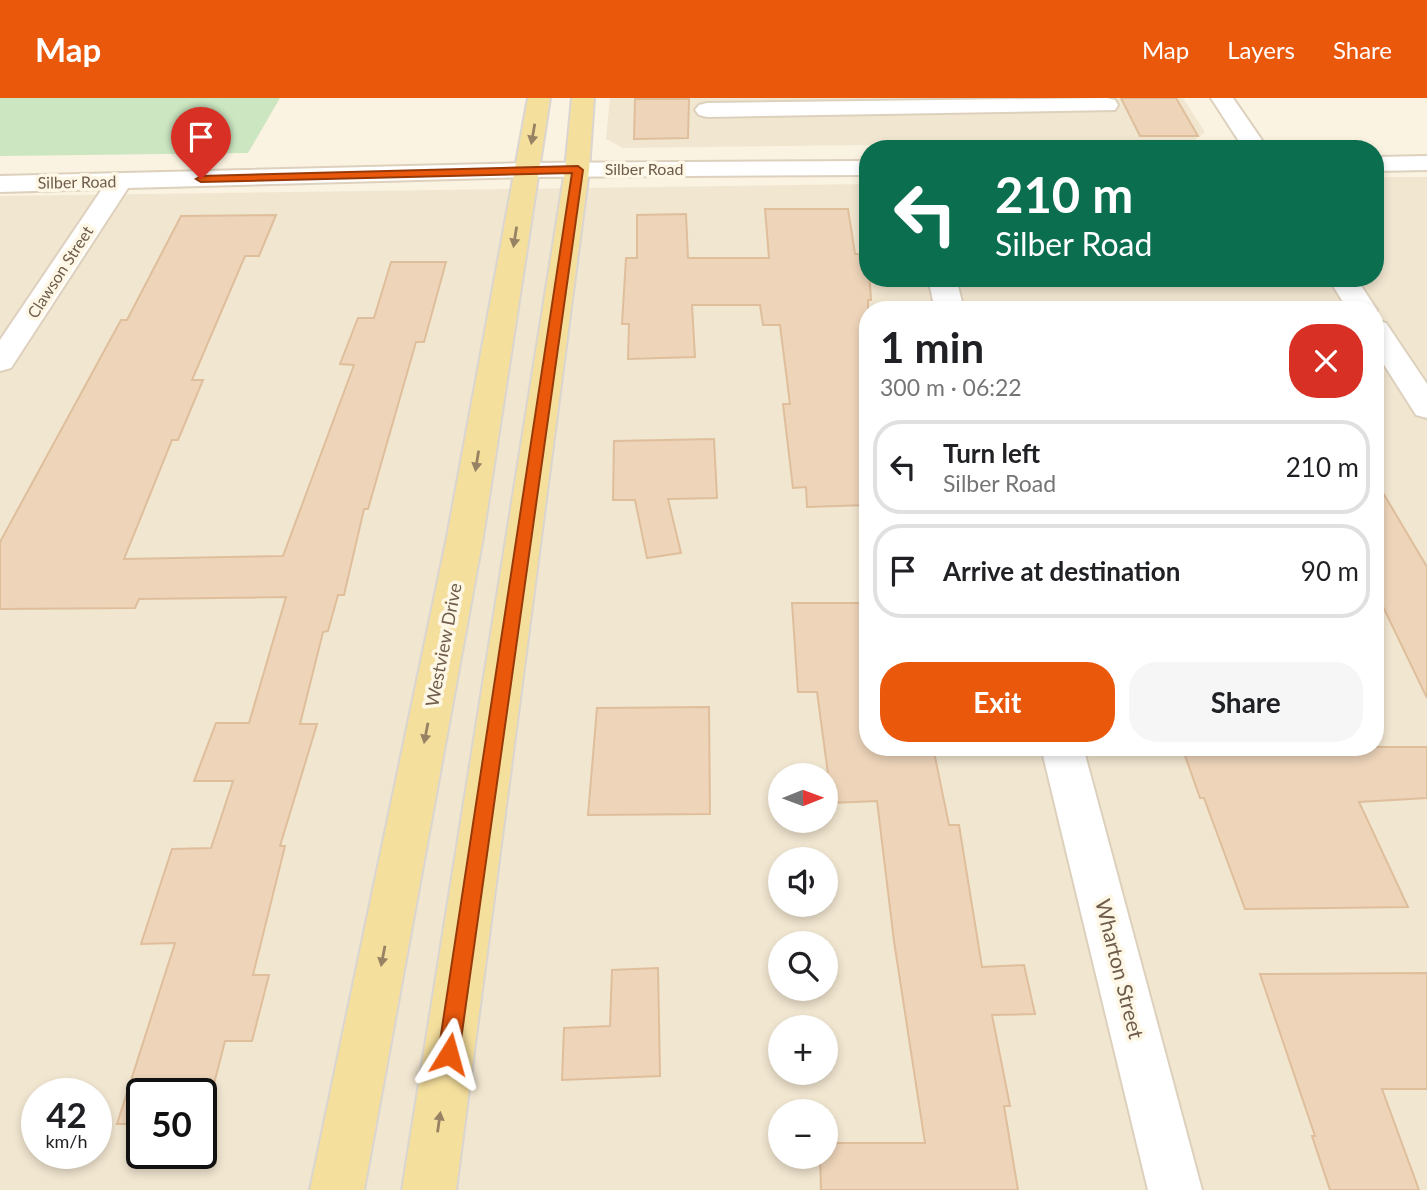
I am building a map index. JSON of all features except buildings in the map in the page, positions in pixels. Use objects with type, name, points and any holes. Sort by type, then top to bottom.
[{"type":"main road","name":"Westview Drive","points":[[337,1190],[465,537],[539,98]]},
{"type":"main road","points":[[429,1190],[578,170],[583,98]]},
{"type":"main road","points":[[465,537],[524,538]]},
{"type":"street","points":[[1222,98],[1250,140]]},
{"type":"street","points":[[709,138],[707,104],[909,103],[1109,109]]},
{"type":"street","points":[[1384,163],[1427,163]]},
{"type":"street","name":"Silber Road","points":[[0,184],[526,170],[859,168]]},
{"type":"street","name":"Clawson Street","points":[[0,362],[120,181]]},
{"type":"street","points":[[1384,342],[1427,408]]},
{"type":"street","name":"Wharton Street","points":[[1064,756],[1175,1190]]},
{"type":"shaded area","points":[[610,98],[1183,98],[1205,132],[1194,140],[859,140],[859,145],[623,148],[606,139]]},
{"type":"shaded area","points":[[1384,177],[1427,177],[1427,1190],[0,1190],[0,196],[859,184],[859,287],[1384,287]]},
{"type":"green space","points":[[0,98],[280,98],[248,153],[0,156]]},
{"type":"route","points":[[201,179],[578,170],[449,1054]]}]
